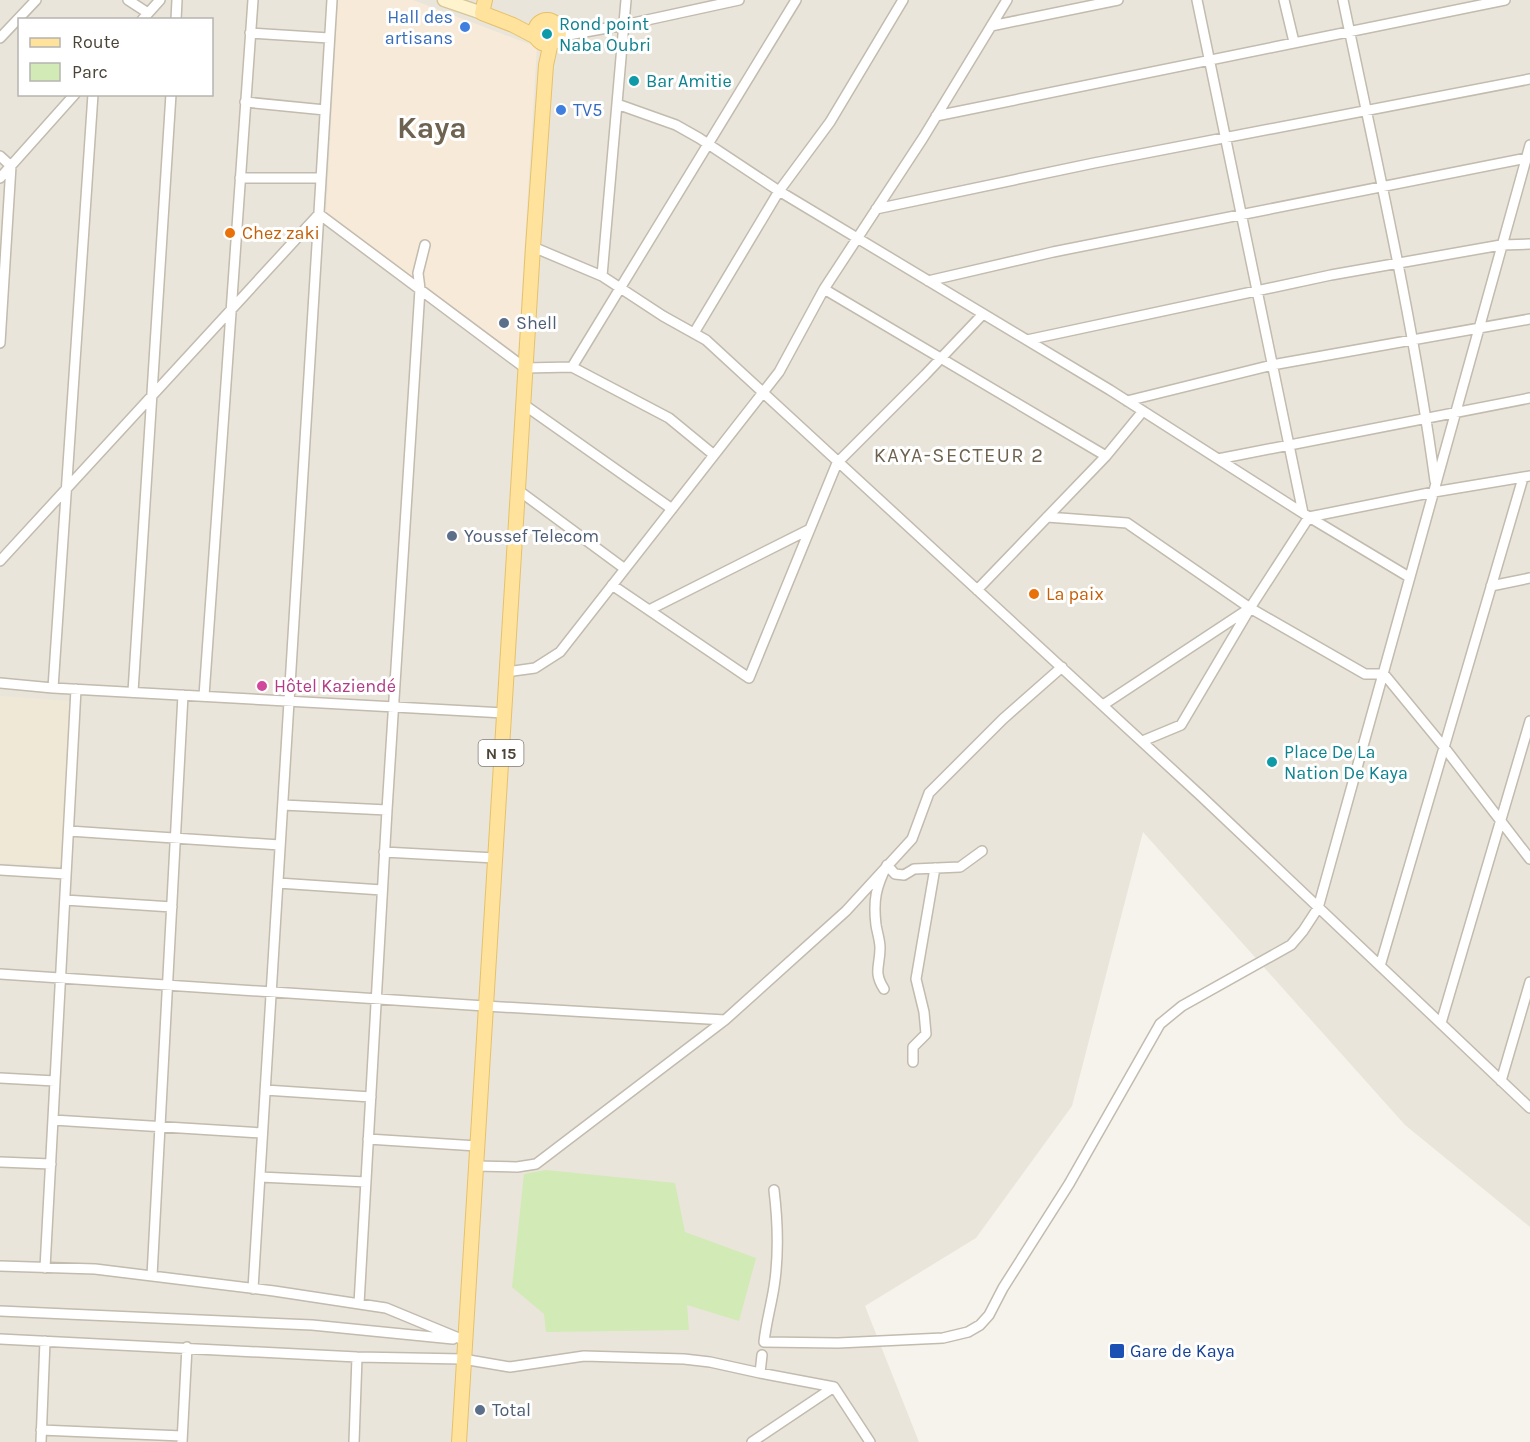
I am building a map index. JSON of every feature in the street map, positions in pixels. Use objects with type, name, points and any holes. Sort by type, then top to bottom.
[{"type":"main road","points":[[444,0],[484,7],[513,25],[547,35]]},
{"type":"main road","name":"N 15","points":[[459,1442],[463,1339],[547,35]]},
{"type":"street","points":[[19,18],[36,0]]},
{"type":"street","points":[[128,0],[145,16],[160,0]]},
{"type":"street","points":[[176,18],[177,0]]},
{"type":"street","points":[[204,696],[253,0]]},
{"type":"street","points":[[253,1289],[332,0]]},
{"type":"street","points":[[602,276],[626,0]]},
{"type":"street","points":[[547,35],[624,25],[739,0]]},
{"type":"street","points":[[572,368],[796,0]]},
{"type":"street","points":[[694,333],[779,191],[830,122],[903,0]]},
{"type":"street","points":[[506,672],[536,668],[560,652],[779,372],[824,289],[936,116],[1007,0]]},
{"type":"street","points":[[991,26],[1118,0]]},
{"type":"street","points":[[1145,740],[1181,725],[1306,515],[1240,215],[1197,0]]},
{"type":"street","points":[[1284,0],[1294,42]]},
{"type":"street","points":[[1343,0],[1397,263],[1426,419],[1434,489]]},
{"type":"street","points":[[936,116],[1505,0]]},
{"type":"street","points":[[0,38],[18,19]]},
{"type":"street","points":[[250,33],[329,38]]},
{"type":"street","points":[[876,209],[1224,137],[1530,79]]},
{"type":"street","points":[[0,178],[73,96]]},
{"type":"street","points":[[53,688],[93,96]]},
{"type":"street","points":[[133,692],[171,96]]},
{"type":"street","points":[[245,102],[325,110]]},
{"type":"street","points":[[617,104],[676,126],[708,143],[779,191],[1127,401],[1306,515],[1409,577]]},
{"type":"street","points":[[774,1190],[778,1225],[775,1278],[766,1319],[764,1342],[838,1343],[943,1338],[968,1332],[980,1325],[989,1315],[1003,1288],[1069,1184],[1160,1024],[1182,1006],[1291,945],[1303,931],[1318,908],[1530,145]]},
{"type":"street","points":[[0,156],[11,166]]},
{"type":"street","points":[[928,281],[1053,252],[1527,158]]},
{"type":"street","points":[[0,343],[11,166]]},
{"type":"street","points":[[240,177],[321,178]]},
{"type":"street","points":[[0,561],[319,214]]},
{"type":"street","points":[[319,214],[525,368],[572,368],[669,418],[714,455]]},
{"type":"street","points":[[1027,340],[1397,263],[1501,245],[1530,244]]},
{"type":"street","points":[[359,1304],[384,852],[420,290],[418,273],[425,245]]},
{"type":"street","points":[[533,247],[602,276],[663,316],[706,340],[837,463],[1103,705],[1530,1108]]},
{"type":"street","points":[[824,289],[1106,456]]},
{"type":"street","points":[[612,585],[749,678],[837,463],[983,314]]},
{"type":"street","points":[[1127,401],[1272,365],[1530,319]]},
{"type":"street","points":[[1218,459],[1530,398]]},
{"type":"street","points":[[523,404],[672,508]]},
{"type":"street","points":[[977,590],[1106,456],[1143,411]]},
{"type":"street","points":[[1306,515],[1434,489],[1527,477],[1491,586],[1380,966]]},
{"type":"street","points":[[518,490],[625,569]]},
{"type":"street","points":[[1047,517],[1127,523],[1250,608],[1365,674],[1384,674]]},
{"type":"street","points":[[649,610],[810,530]]},
{"type":"street","points":[[1491,586],[1530,578]]},
{"type":"street","points":[[1103,705],[1250,608]]},
{"type":"street","points":[[475,1166],[517,1167],[536,1164],[725,1020],[846,911],[912,838],[929,793],[1003,719],[1062,667]]},
{"type":"street","points":[[1384,674],[1444,747],[1530,859]]},
{"type":"street","points":[[0,683],[53,688],[504,713]]},
{"type":"street","points":[[45,1268],[76,689]]},
{"type":"street","points":[[152,1276],[183,694]]},
{"type":"street","points":[[1441,1023],[1530,721]]},
{"type":"street","points":[[283,805],[387,810]]},
{"type":"street","points":[[69,831],[280,845]]},
{"type":"street","points":[[887,865],[895,874],[904,875],[914,869],[960,867],[982,851]]},
{"type":"street","points":[[384,852],[495,858]]},
{"type":"street","points":[[884,989],[878,980],[877,971],[880,948],[876,923],[876,888],[887,865]]},
{"type":"street","points":[[913,1062],[913,1047],[926,1034],[924,1012],[916,979],[935,868]]},
{"type":"street","points":[[0,870],[66,874]]},
{"type":"street","points":[[278,883],[382,890]]},
{"type":"street","points":[[65,900],[171,907]]},
{"type":"street","points":[[0,974],[725,1020]]},
{"type":"street","points":[[1501,1081],[1530,982]]},
{"type":"street","points":[[0,1078],[55,1081]]},
{"type":"street","points":[[265,1090],[371,1097]]},
{"type":"street","points":[[53,1120],[262,1133]]},
{"type":"street","points":[[368,1139],[477,1146]]},
{"type":"street","points":[[0,1162],[51,1164]]},
{"type":"street","points":[[260,1176],[366,1182]]},
{"type":"street","points":[[0,1266],[95,1269],[386,1308],[463,1339]]},
{"type":"street","points":[[0,1311],[312,1325],[463,1339]]},
{"type":"street","points":[[0,1338],[357,1357],[463,1359],[516,1367],[584,1356],[710,1362],[834,1387],[870,1442]]},
{"type":"street","points":[[40,1442],[45,1341]]},
{"type":"street","points":[[41,1430],[116,1438],[182,1439],[186,1347]]},
{"type":"street","points":[[760,1373],[762,1356]]},
{"type":"street","points":[[354,1442],[357,1357]]},
{"type":"street","points":[[752,1442],[834,1387]]},
{"type":"shaded area","points":[[0,0],[1530,0],[1530,1227],[1405,1125],[1143,832],[1072,1106],[976,1238],[865,1306],[919,1442],[0,1442]]},
{"type":"shaded area","points":[[338,0],[413,0],[537,47],[518,355],[326,213]]},
{"type":"shaded area","points":[[0,696],[70,701],[62,866],[0,863]]},
{"type":"green space","points":[[546,1170],[675,1183],[685,1232],[756,1258],[739,1321],[687,1305],[689,1330],[546,1332],[544,1314],[512,1287],[524,1174]]},
{"type":"place","name":"Hall des artisans","points":[[465,27]]},
{"type":"place","name":"Rond point Naba Oubri","points":[[547,34]]},
{"type":"place","name":"Bar Amitie","points":[[634,81]]},
{"type":"place","name":"TV5","points":[[561,110]]},
{"type":"place","name":"Chez zaki","points":[[230,233]]},
{"type":"place","name":"Shell","points":[[504,323]]},
{"type":"place","name":"Youssef Telecom","points":[[452,536]]},
{"type":"place","name":"La paix","points":[[1034,594]]},
{"type":"place","name":"Hôtel Kaziendé","points":[[262,686]]},
{"type":"place","name":"Place De La Nation De Kaya","points":[[1272,762]]},
{"type":"place","name":"Gare de Kaya","points":[[1117,1351]]},
{"type":"place","name":"Total","points":[[480,1410]]},
{"type":"district","name":"Kaya","points":[[432,128]]},
{"type":"district","name":"KAYA-SECTEUR 2","points":[[959,455]]}]
